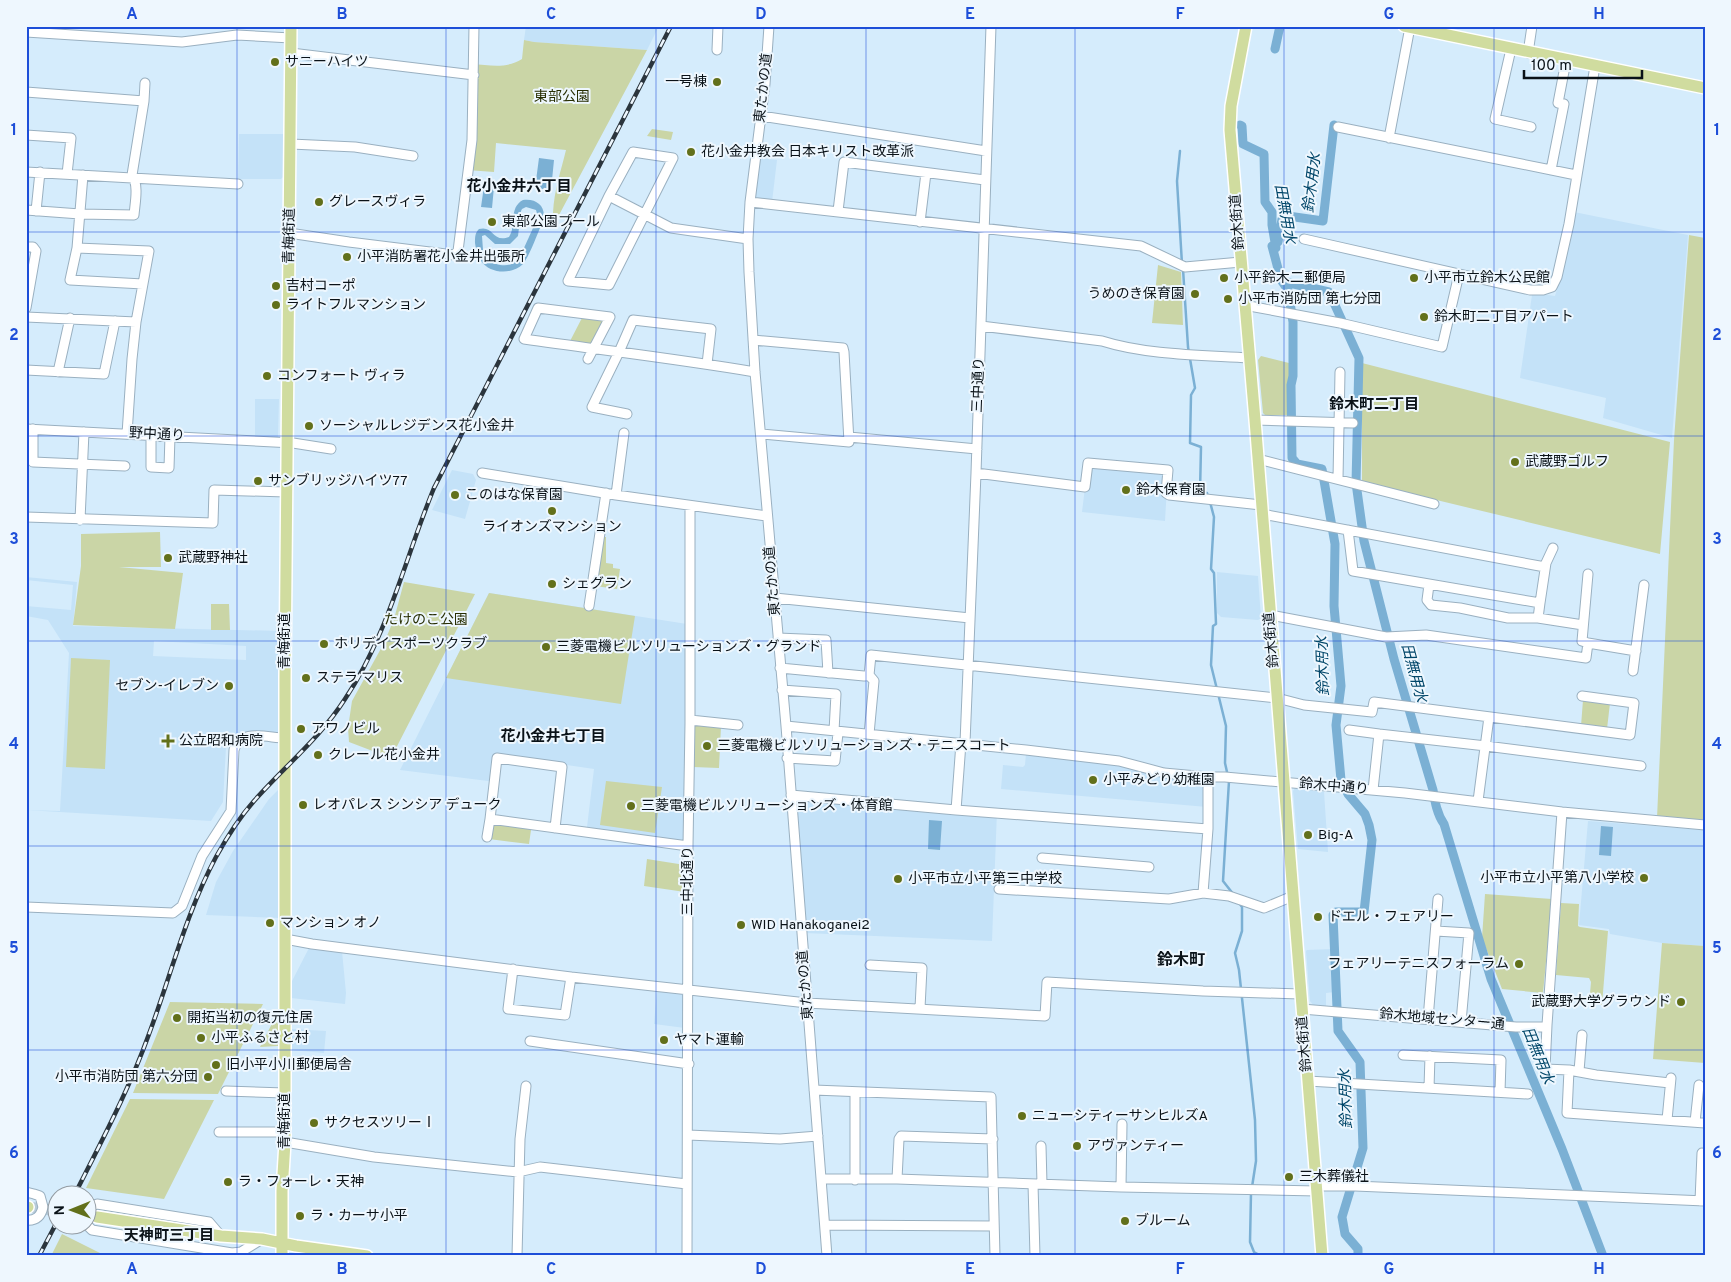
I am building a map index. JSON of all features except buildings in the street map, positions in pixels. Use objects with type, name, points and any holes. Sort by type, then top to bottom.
[{"type":"main road","name":"鈴木街道","points":[[1246,26],[1230,119],[1322,1256]]},
{"type":"main road","points":[[1407,27],[1425,28],[1528,53],[1705,88]]},
{"type":"main road","name":"青梅街道","points":[[282,1256],[282,1191],[285,1137],[286,492],[291,32]]},
{"type":"main road","points":[[98,1217],[221,1236],[262,1239],[367,1256]]},
{"type":"street","points":[[289,233],[454,255],[458,251],[468,184],[472,130],[474,26]]},
{"type":"street","points":[[717,50],[718,26]]},
{"type":"street","name":"東たかの道","points":[[769,26],[768,54],[750,202],[748,239],[755,372],[786,726],[827,1256]]},
{"type":"street","name":"三中通り","points":[[956,810],[968,665],[991,26]]},
{"type":"street","points":[[1528,53],[1532,26]]},
{"type":"street","points":[[1389,138],[1407,27]]},
{"type":"street","points":[[26,32],[58,30],[182,42],[236,35],[291,32]]},
{"type":"street","points":[[1511,49],[1495,119],[1531,127]]},
{"type":"street","points":[[291,53],[474,74]]},
{"type":"street","points":[[1551,170],[1564,104],[1558,103],[1566,61]]},
{"type":"street","points":[[1304,238],[1530,290],[1543,290],[1552,287],[1557,277],[1569,224],[1595,66]]},
{"type":"street","points":[[26,210],[134,215],[136,188],[132,175],[144,101],[145,83]]},
{"type":"street","points":[[26,92],[144,101]]},
{"type":"street","points":[[761,116],[986,151]]},
{"type":"street","points":[[1338,127],[1576,175]]},
{"type":"street","points":[[26,135],[71,138],[67,174]]},
{"type":"street","points":[[291,144],[355,147],[413,156]]},
{"type":"street","points":[[633,152],[673,158],[609,285],[568,281],[609,196],[633,152]]},
{"type":"street","points":[[838,211],[844,162],[985,180]]},
{"type":"street","points":[[26,172],[238,184]]},
{"type":"street","points":[[36,211],[40,172]]},
{"type":"street","points":[[920,222],[926,173]]},
{"type":"street","points":[[83,175],[77,248],[70,280],[143,284]]},
{"type":"street","points":[[609,196],[671,228],[748,239]]},
{"type":"street","points":[[750,202],[1141,246],[1186,267],[1241,262]]},
{"type":"street","points":[[26,247],[33,247],[36,251],[26,308]]},
{"type":"street","points":[[77,248],[149,251],[136,322],[127,434]]},
{"type":"street","points":[[1244,305],[1344,324],[1442,347],[1459,274]]},
{"type":"street","points":[[588,360],[594,349],[610,316],[538,308],[524,339],[594,349],[707,364],[755,372]]},
{"type":"street","points":[[26,317],[136,322]]},
{"type":"street","points":[[58,372],[70,318]]},
{"type":"street","points":[[627,414],[592,407],[633,320],[711,329],[707,364]]},
{"type":"street","points":[[26,370],[104,374],[115,321]]},
{"type":"street","points":[[981,326],[1102,341],[1119,347],[1249,358]]},
{"type":"street","points":[[753,340],[843,348],[849,442],[761,434]]},
{"type":"street","points":[[1338,479],[1340,372]]},
{"type":"street","points":[[1255,420],[1353,423]]},
{"type":"street","points":[[30,429],[33,462],[125,466]]},
{"type":"street","name":"野中通り","points":[[30,429],[287,442],[331,449]]},
{"type":"street","points":[[80,520],[84,432]]},
{"type":"street","points":[[616,495],[624,433]]},
{"type":"street","points":[[150,435],[150,467],[169,468],[170,436]]},
{"type":"street","points":[[849,437],[977,449]]},
{"type":"street","points":[[1258,459],[1434,504]]},
{"type":"street","points":[[976,473],[1085,487],[1088,463],[1168,470],[1166,493],[1169,495],[1261,510],[1333,527],[1545,567]]},
{"type":"street","points":[[482,472],[616,495],[767,516]]},
{"type":"street","points":[[26,518],[213,523],[214,490],[286,492]]},
{"type":"street","points":[[589,606],[606,493]]},
{"type":"street","name":"三中北通り","points":[[687,1256],[690,506]]},
{"type":"street","points":[[1348,530],[1353,571],[1540,603]]},
{"type":"street","points":[[1538,618],[1545,567],[1553,548]]},
{"type":"street","points":[[1588,574],[1582,642],[1636,650]]},
{"type":"street","points":[[1429,585],[1428,600],[1431,605],[1460,608],[1508,618],[1538,618],[1583,624]]},
{"type":"street","points":[[1633,671],[1644,585]]},
{"type":"street","points":[[775,598],[970,618]]},
{"type":"street","points":[[1270,616],[1388,637],[1426,635],[1586,658],[1588,643]]},
{"type":"street","points":[[778,638],[826,640],[828,673]]},
{"type":"street","points":[[870,734],[874,682],[869,676],[871,655],[1277,698],[1337,709],[1372,712],[1374,702],[1630,735],[1634,703],[1582,696]]},
{"type":"street","points":[[780,668],[869,676]]},
{"type":"street","points":[[782,690],[836,694],[836,761],[787,758]]},
{"type":"street","points":[[1478,801],[1489,717]]},
{"type":"street","points":[[690,720],[738,725]]},
{"type":"street","name":"鈴木中通り","points":[[786,726],[963,743],[1119,761],[1164,773],[1208,778],[1229,777],[1373,790],[1562,812],[1705,825]]},
{"type":"street","points":[[1349,730],[1642,766]]},
{"type":"street","points":[[1373,790],[1379,734]]},
{"type":"street","points":[[26,907],[173,913],[178,910],[182,906],[202,856],[231,811],[234,750],[237,742],[246,736],[286,738]]},
{"type":"street","points":[[486,838],[490,820],[497,758],[562,767],[555,828]]},
{"type":"street","points":[[1202,893],[1208,829],[1208,778]]},
{"type":"street","points":[[791,795],[956,810],[1208,829]]},
{"type":"street","points":[[1562,812],[1545,1069],[1579,1071],[1596,1075],[1670,1080],[1667,1120]]},
{"type":"street","points":[[490,820],[688,846]]},
{"type":"street","points":[[1042,858],[1149,867]]},
{"type":"street","points":[[999,889],[1169,899],[1202,893],[1229,896],[1264,908],[1293,896]]},
{"type":"street","points":[[1428,1019],[1438,900]]},
{"type":"street","points":[[1436,931],[1469,933],[1461,1022]]},
{"type":"street","points":[[285,939],[513,970],[807,1003],[1045,1016],[1047,982],[1203,991],[1300,994]]},
{"type":"street","points":[[870,965],[922,968],[920,1008]]},
{"type":"street","points":[[513,970],[508,1009],[565,1016],[571,977]]},
{"type":"street","name":"鈴木地域センター通","points":[[1302,1009],[1511,1026],[1542,1028],[1547,1025]]},
{"type":"street","points":[[1579,1071],[1582,1035]]},
{"type":"street","points":[[530,1041],[688,1064]]},
{"type":"street","points":[[1403,1055],[1501,1060],[1500,1092]]},
{"type":"street","points":[[1429,1088],[1430,1056]]},
{"type":"street","points":[[1568,1070],[1567,1113],[1700,1122],[1699,1085]]},
{"type":"street","points":[[1308,1082],[1528,1094]]},
{"type":"street","points":[[517,1256],[518,1172],[526,1086]]},
{"type":"street","points":[[814,1090],[992,1097],[995,1256]]},
{"type":"street","points":[[226,1091],[285,1094]]},
{"type":"street","points":[[855,1092],[855,1180]]},
{"type":"street","points":[[1121,1188],[1122,1124]]},
{"type":"street","points":[[219,1132],[285,1137],[382,1158],[518,1172],[540,1167],[687,1184]]},
{"type":"street","points":[[688,1136],[780,1139],[818,1136]]},
{"type":"street","points":[[897,1179],[899,1139],[901,1136],[993,1139]]},
{"type":"street","points":[[1035,1256],[1037,1184],[1041,1146]]},
{"type":"street","points":[[822,1180],[897,1179],[1121,1188],[1246,1190],[1351,1186],[1702,1201],[1701,1153]]},
{"type":"street","points":[[26,1192],[40,1196],[43,1207],[38,1217],[26,1220]]},
{"type":"street","points":[[98,1204],[208,1222],[221,1236]]},
{"type":"street","points":[[825,1225],[994,1226]]},
{"type":"street","points":[[98,1231],[232,1253],[241,1252],[262,1239]]},
{"type":"shaded area","points":[[526,26],[659,26],[647,50],[534,42],[524,40]]},
{"type":"shaded area","points":[[239,134],[286,134],[285,175],[281,179],[238,179]]},
{"type":"shaded area","points":[[757,158],[777,160],[772,202],[755,200]]},
{"type":"shaded area","points":[[1574,212],[1688,235],[1672,438],[1603,418],[1606,398],[1520,378],[1532,295],[1555,296]]},
{"type":"shaded area","points":[[255,399],[279,399],[278,437],[255,437]]},
{"type":"shaded area","name":"鈴木保育園","points":[[1088,463],[1168,470],[1165,521],[1082,512]]},
{"type":"shaded area","name":"このはな保育園","points":[[452,470],[473,474],[476,480],[465,519],[432,510]]},
{"type":"shaded area","points":[[1217,572],[1258,576],[1261,618],[1258,620],[1221,617],[1217,613]]},
{"type":"shaded area","name":"公立昭和病院","points":[[26,577],[77,582],[73,626],[281,631],[280,735],[239,734],[229,740],[226,747],[223,802],[211,821],[26,810],[60,811],[69,653],[48,620],[26,616],[26,606],[71,610],[73,585],[26,580]],"holes":[[[154,641],[246,646],[246,660],[153,656]]]},
{"type":"shaded area","points":[[489,593],[687,624],[689,844],[587,827],[594,769],[499,755],[496,782],[400,770]]},
{"type":"shaded area","name":"小平みどり幼稚園","points":[[1024,752],[1119,766],[1163,777],[1205,783],[1207,807],[1001,789],[1003,765],[1023,767],[1026,754]]},
{"type":"shaded area","points":[[281,787],[280,918],[206,915],[216,882],[233,851],[269,799]]},
{"type":"shaded area","points":[[1295,788],[1324,792],[1328,852],[1298,849],[1293,791]]},
{"type":"shaded area","name":"小平市立小平第三中学校","points":[[796,799],[997,811],[992,941],[805,933]]},
{"type":"shaded area","name":"小平市立小平第八小学校","points":[[1588,821],[1705,830],[1705,946],[1662,943],[1610,934],[1609,929],[1579,925]]},
{"type":"shaded area","points":[[309,948],[342,951],[346,993],[345,1004],[291,998],[291,983]]},
{"type":"shaded area","points":[[1332,949],[1335,992],[1326,993],[1326,1007],[1314,1006],[1310,1001],[1306,951]]},
{"type":"shaded area","points":[[657,990],[685,994],[685,1028],[654,1024]]},
{"type":"shaded area","points":[[291,1029],[326,1031],[324,1053],[291,1050]]},
{"type":"green space","name":"東部公園","points":[[524,40],[647,50],[559,215],[553,213],[556,188],[566,150],[496,143],[494,172],[467,170],[472,64],[498,66],[516,62],[522,59]]},
{"type":"green space","points":[[652,129],[673,132],[671,140],[647,136]]},
{"type":"green space","points":[[1689,235],[1705,238],[1705,823],[1657,818],[1674,440]]},
{"type":"green space","points":[[1158,265],[1181,272],[1183,325],[1152,323]]},
{"type":"green space","points":[[584,314],[610,317],[594,349],[568,345]]},
{"type":"green space","points":[[1261,356],[1289,363],[1289,415],[1265,415],[1263,413],[1258,360]]},
{"type":"green space","name":"武蔵野ゴルフ","points":[[1362,363],[1670,442],[1660,554],[1362,482]]},
{"type":"green space","points":[[160,532],[161,567],[119,567],[183,573],[175,629],[73,625],[81,566],[81,534]]},
{"type":"green space","points":[[602,537],[606,537],[606,563],[613,564],[613,568],[620,569],[617,589],[595,586]]},
{"type":"green space","name":"たけのこ公園","points":[[404,582],[475,594],[391,758],[349,742],[348,728],[352,701],[384,643],[394,619]]},
{"type":"green space","name":"三菱電機ビルソリューションズ・グランド","points":[[489,593],[635,616],[621,704],[446,678]]},
{"type":"green space","points":[[211,604],[229,604],[230,630],[211,630]]},
{"type":"green space","points":[[71,658],[110,660],[105,769],[66,767]]},
{"type":"green space","points":[[1583,700],[1610,703],[1607,729],[1581,726]]},
{"type":"green space","name":"三菱電機ビルソリューションズ・テニスコート","points":[[695,723],[721,726],[719,768],[693,767]]},
{"type":"green space","name":"三菱電機ビルソリューションズ・体育館","points":[[606,781],[662,787],[655,833],[600,825]]},
{"type":"green space","points":[[492,817],[532,823],[529,844],[489,839]]},
{"type":"green space","points":[[647,859],[685,865],[685,892],[644,886]]},
{"type":"green space","name":"フェアリーテニスフォーラム","points":[[1485,894],[1552,899],[1543,993],[1502,989],[1482,938]]},
{"type":"green space","points":[[1561,903],[1579,904],[1578,926],[1608,931],[1602,1005],[1589,1005],[1591,982],[1589,978],[1556,975]]},
{"type":"green space","name":"武蔵野大学グラウンド","points":[[1662,943],[1705,946],[1705,1063],[1653,1059]]},
{"type":"green space","name":"小平ふるさと村","points":[[170,1002],[263,1004],[218,1094],[133,1093]]},
{"type":"green space","points":[[279,1010],[278,1046],[260,1047]]},
{"type":"green space","points":[[130,1099],[214,1100],[164,1199],[98,1190],[98,1184],[88,1184]]},
{"type":"green space","points":[[62,1234],[104,1255],[104,1256],[51,1256]]},
{"type":"water","points":[[539,158],[554,160],[551,190],[535,188]]},
{"type":"water","points":[[489,182],[494,187],[492,208],[481,207],[484,186]]},
{"type":"water","points":[[523,200],[533,200],[540,204],[544,212],[543,221],[523,264],[513,270],[495,271],[481,261],[475,243],[476,234],[479,229],[484,228],[499,238],[509,237],[514,212],[518,203]],"holes":[[[526,207],[536,210],[538,217],[517,260],[506,265],[499,265],[488,260],[483,250],[482,236],[485,235],[495,244],[510,244],[518,236],[522,209]]]},
{"type":"water","points":[[929,820],[942,821],[940,850],[928,849]]},
{"type":"water","points":[[1601,826],[1613,827],[1611,856],[1599,855]]},
{"type":"waterway","points":[[1275,49],[1280,26]]},
{"type":"waterway","name":"田無用水","points":[[1240,125],[1242,126],[1243,144],[1264,154],[1265,202],[1272,212],[1276,248]]},
{"type":"waterway","name":"鈴木用水","points":[[1334,125],[1323,221],[1288,216],[1282,219],[1278,242],[1272,246],[1281,280],[1288,290],[1293,322],[1293,376],[1291,385],[1292,458],[1297,464],[1322,469],[1335,544],[1334,606],[1341,686],[1336,725],[1341,780],[1348,794],[1365,814],[1372,840],[1364,912],[1336,912],[1333,915],[1338,1031],[1360,1062],[1363,1148],[1342,1217],[1345,1234],[1358,1249],[1358,1256]]},
{"type":"waterway","points":[[1180,151],[1177,181],[1182,264]]},
{"type":"waterway","points":[[1183,269],[1188,347],[1195,388],[1191,395],[1190,443],[1201,447],[1200,492],[1207,493],[1208,497]]},
{"type":"waterway","name":"田無用水","points":[[1283,277],[1285,282],[1329,292],[1359,358],[1356,483],[1364,541],[1394,659],[1437,808],[1444,824],[1491,979],[1562,1149],[1603,1256]]},
{"type":"waterway","points":[[1210,502],[1214,517],[1211,569],[1214,573],[1216,624],[1213,626],[1211,665],[1226,726],[1225,763],[1229,781],[1223,881],[1234,895]]},
{"type":"waterway","points":[[1240,904],[1242,907],[1242,931],[1235,953],[1239,970],[1255,1120],[1256,1161],[1252,1187]]},
{"type":"waterway","points":[[1251,1193],[1250,1242],[1254,1252],[1261,1256]]},
{"type":"tunnel","points":[[28,1207],[48,1210]]},
{"type":"railway","points":[[80,1184],[133,1075],[157,1012],[187,922],[205,878],[233,828],[266,788],[325,726],[345,699],[360,674],[373,649],[395,596],[434,488],[671,26]]},
{"type":"railway","points":[[39,1256],[51,1234]]},
{"type":"place","name":"サニーハイツ","points":[[275,62]]},
{"type":"place","name":"一号棟","points":[[717,82]]},
{"type":"place","name":"花小金井教会 日本キリスト改革派","points":[[691,152]]},
{"type":"place","name":"グレースヴィラ","points":[[319,202]]},
{"type":"place","name":"東部公園プール","points":[[492,222]]},
{"type":"place","name":"小平消防署花小金井出張所","points":[[347,257]]},
{"type":"place","name":"小平鈴木二郵便局","points":[[1224,278]]},
{"type":"place","name":"小平市立鈴木公民館","points":[[1414,278]]},
{"type":"place","name":"吉村コーポ","points":[[276,286]]},
{"type":"place","name":"うめのき保育園","points":[[1195,294]]},
{"type":"place","name":"小平市消防団 第七分団","points":[[1228,299]]},
{"type":"place","name":"ライトフルマンション","points":[[276,305]]},
{"type":"place","name":"鈴木町二丁目アパート","points":[[1424,317]]},
{"type":"place","name":"コンフォート ヴィラ","points":[[267,376]]},
{"type":"place","name":"ソーシャルレジデンス花小金井","points":[[309,426]]},
{"type":"place","name":"武蔵野ゴルフ","points":[[1515,462]]},
{"type":"place","name":"サンブリッジハイツ77","points":[[258,481]]},
{"type":"place","name":"鈴木保育園","points":[[1126,490]]},
{"type":"place","name":"このはな保育園","points":[[455,495]]},
{"type":"place","name":"ライオンズマンション","points":[[552,511]]},
{"type":"place","name":"武蔵野神社","points":[[168,558]]},
{"type":"place","name":"シェグラン","points":[[552,584]]},
{"type":"place","name":"ホリデイスポーツクラブ","points":[[324,644]]},
{"type":"place","name":"三菱電機ビルソリューションズ・グランド","points":[[546,647]]},
{"type":"place","name":"ステラ マリス","points":[[306,678]]},
{"type":"place","name":"セブン-イレブン","points":[[229,686]]},
{"type":"place","name":"アワノビル","points":[[301,729]]},
{"type":"place","name":"公立昭和病院","points":[[168,741]]},
{"type":"place","name":"三菱電機ビルソリューションズ・テニスコート","points":[[707,746]]},
{"type":"place","name":"クレール花小金井","points":[[318,755]]},
{"type":"place","name":"小平みどり幼稚園","points":[[1093,780]]},
{"type":"place","name":"レオパレス シンシア デューク","points":[[303,805]]},
{"type":"place","name":"三菱電機ビルソリューションズ・体育館","points":[[631,806]]},
{"type":"place","name":"Big-A","points":[[1308,835]]},
{"type":"place","name":"小平市立小平第八小学校","points":[[1644,878]]},
{"type":"place","name":"小平市立小平第三中学校","points":[[898,879]]},
{"type":"place","name":"ドエル・フェアリー","points":[[1318,917]]},
{"type":"place","name":"マンション オノ","points":[[270,923]]},
{"type":"place","name":"WID Hanakoganei2","points":[[741,925]]},
{"type":"place","name":"フェアリーテニスフォーラム","points":[[1519,964]]},
{"type":"place","name":"武蔵野大学グラウンド","points":[[1681,1002]]},
{"type":"place","name":"開拓当初の復元住居","points":[[177,1018]]},
{"type":"place","name":"小平ふるさと村","points":[[201,1038]]},
{"type":"place","name":"ヤマト運輸","points":[[664,1040]]},
{"type":"place","name":"旧小平小川郵便局舎","points":[[216,1065]]},
{"type":"place","name":"小平市消防団 第六分団","points":[[208,1077]]},
{"type":"place","name":"ニューシティーサンヒルズA","points":[[1022,1116]]},
{"type":"place","name":"サクセスツリーⅠ","points":[[314,1123]]},
{"type":"place","name":"アヴァンティー","points":[[1077,1146]]},
{"type":"place","name":"三木葬儀社","points":[[1289,1177]]},
{"type":"place","name":"ラ・フォーレ・天神","points":[[228,1182]]},
{"type":"place","name":"ラ・カーサ小平","points":[[300,1216]]},
{"type":"place","name":"ブルーム","points":[[1125,1221]]},
{"type":"district","name":"花小金井六丁目","points":[[519,187]]},
{"type":"district","name":"鈴木町二丁目","points":[[1374,405]]},
{"type":"district","name":"花小金井七丁目","points":[[553,737]]},
{"type":"district","name":"鈴木町","points":[[1181,961]]},
{"type":"district","name":"天神町三丁目","points":[[169,1236]]}]
